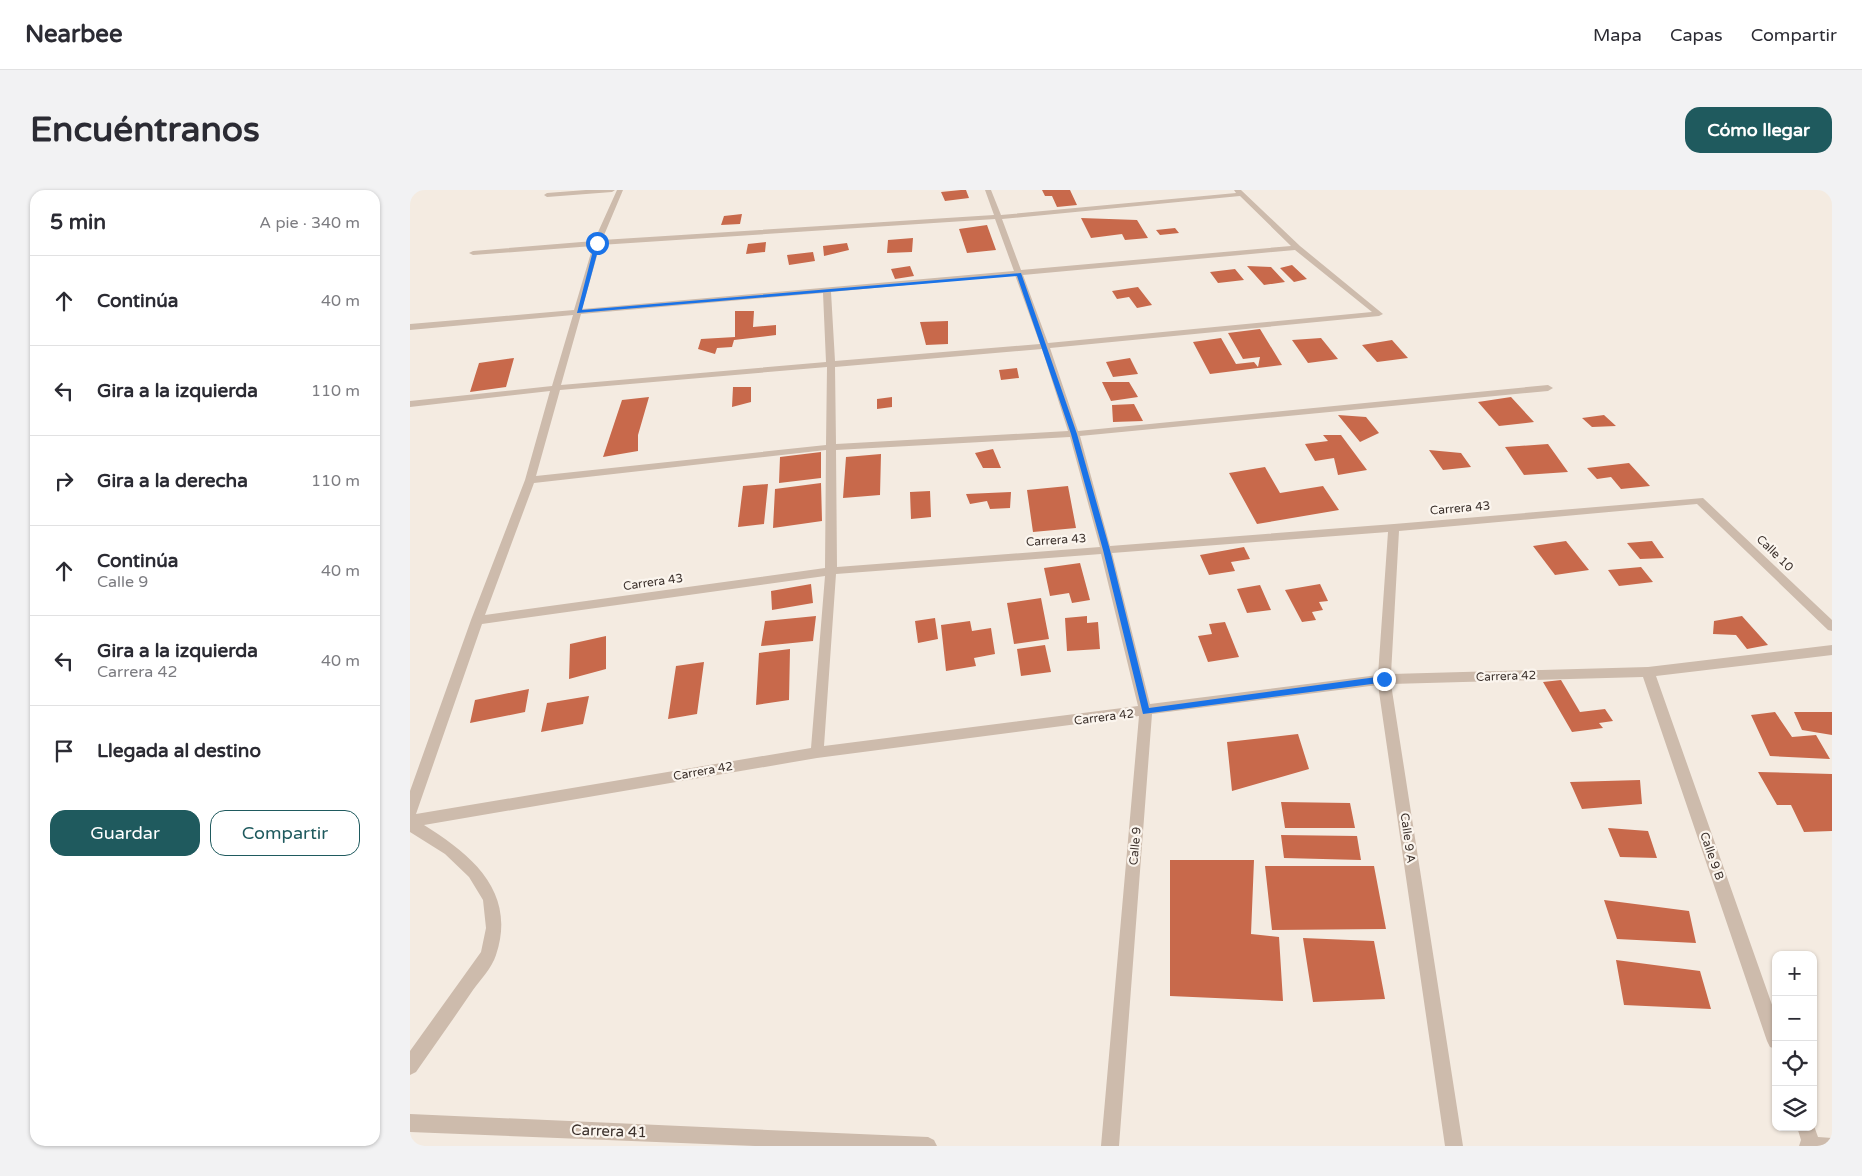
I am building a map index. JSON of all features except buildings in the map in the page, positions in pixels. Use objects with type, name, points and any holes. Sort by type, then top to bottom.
[{"type":"street","points":[[547,195],[612,190]]},
{"type":"street","points":[[410,811],[477,620],[530,480],[597,243],[620,190]]},
{"type":"street","name":"Calle 9","points":[[988,190],[1045,346],[1074,434],[1106,550],[1146,712],[1110,1146]]},
{"type":"street","points":[[410,404],[557,388],[1045,346],[1379,314],[1297,248],[1239,192],[998,217],[597,243],[473,254]]},
{"type":"street","points":[[410,327],[1297,248]]},
{"type":"street","points":[[817,752],[831,571],[831,364],[827,290]]},
{"type":"street","points":[[530,480],[831,447],[1074,434],[1548,388]]},
{"type":"street","name":"Carrera 43","points":[[477,620],[831,571],[1394,528],[1699,500]]},
{"type":"street","name":"Calle 10","points":[[1699,500],[1832,627]]},
{"type":"street","name":"Calle 9 A","points":[[1394,528],[1384,679],[1454,1146]]},
{"type":"street","name":"Carrera 42","points":[[410,823],[817,752],[1146,712],[1384,679],[1648,672],[1832,650]]},
{"type":"street","name":"Calle 9 B","points":[[1648,672],[1772,1029]]},
{"type":"street","points":[[410,823],[450,849],[474,872],[490,899],[494,928],[488,955],[410,1066]]},
{"type":"street","name":"Carrera 41","points":[[410,1123],[736,1141],[928,1146]]},
{"type":"street","points":[[1807,1131],[1812,1146]]},
{"type":"street","points":[[1808,1146],[1830,1146]]},
{"type":"route","points":[[597,243],[579,311],[1019,274],[1074,434],[1106,550],[1146,712],[1384,679]]}]
